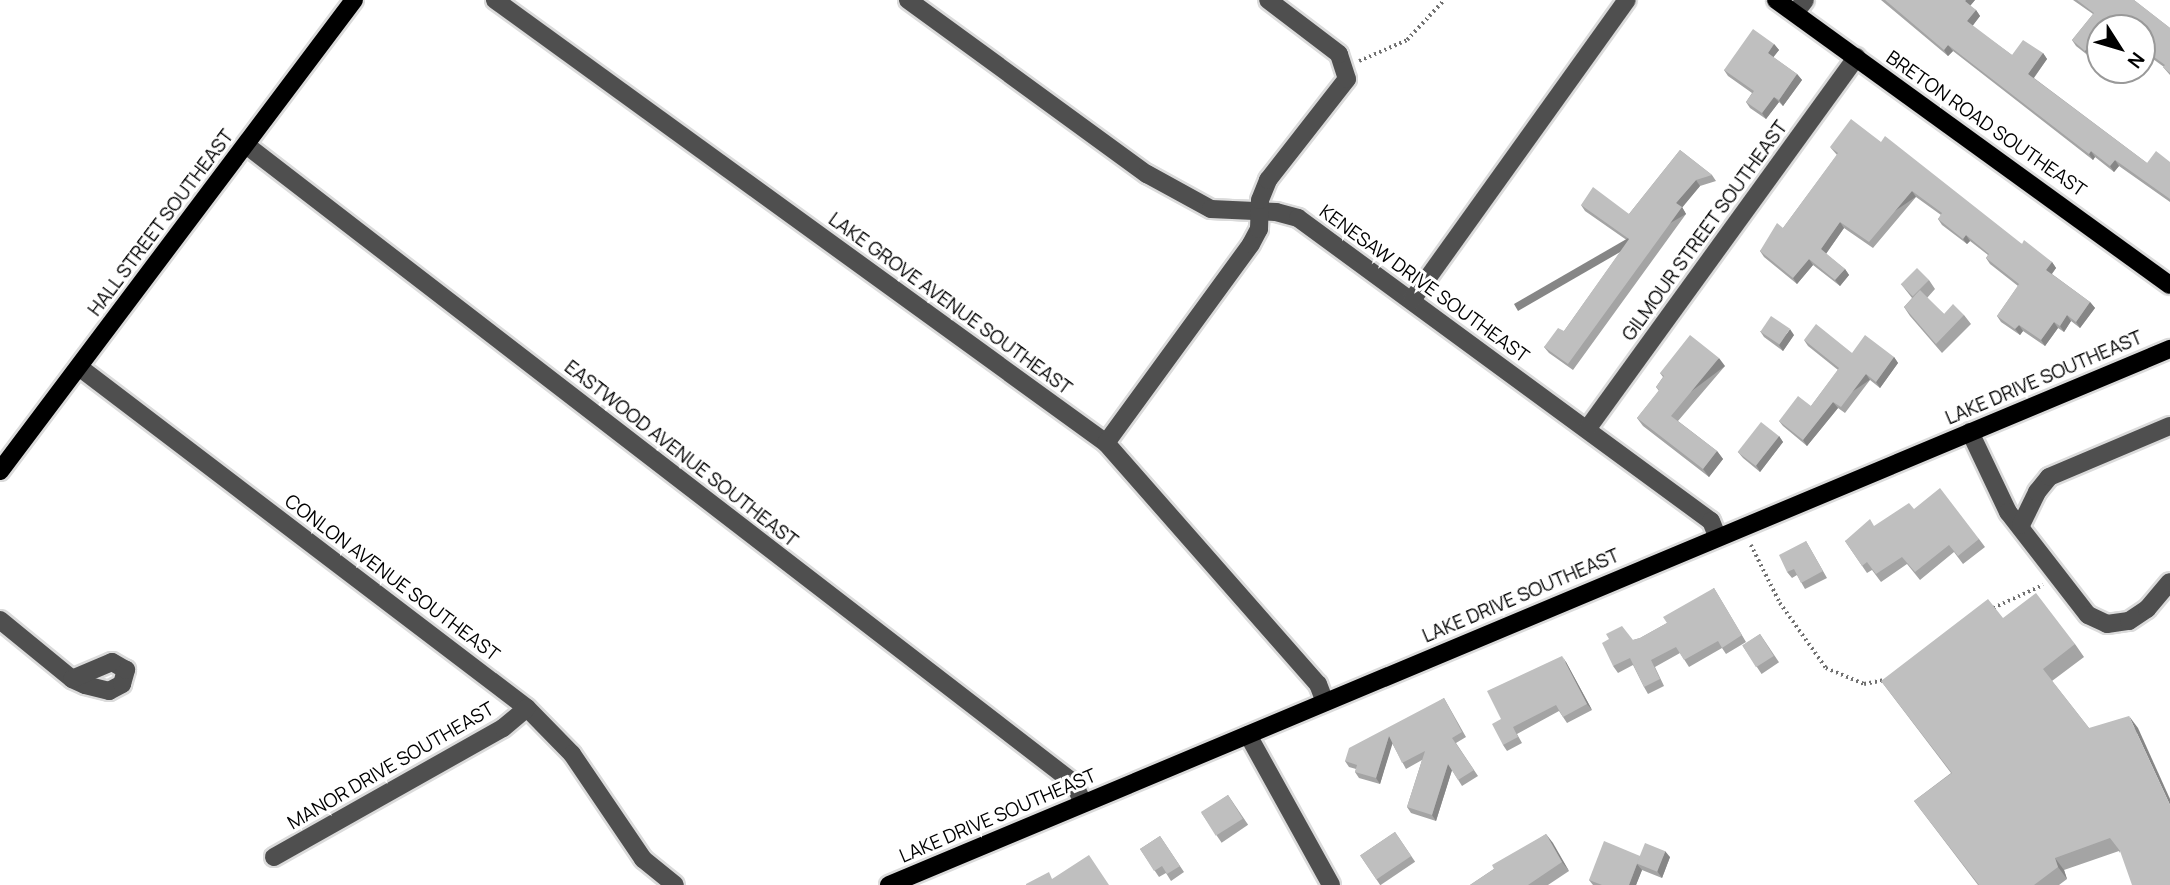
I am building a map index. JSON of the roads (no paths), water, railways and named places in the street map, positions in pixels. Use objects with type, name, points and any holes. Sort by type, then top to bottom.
[{"type":"main road","name":"HALL STREET SOUTHEAST","points":[[0,471],[354,0]]},
{"type":"main road","name":"BRETON ROAD SOUTHEAST","points":[[1776,0],[1800,7],[1857,57],[2170,285]]},
{"type":"main road","name":"LAKE DRIVE SOUTHEAST","points":[[888,885],[1717,536],[2170,349]]},
{"type":"street","name":"LAKE GROVE AVENUE SOUTHEAST","points":[[495,0],[1105,443],[1318,684],[1325,702]]},
{"type":"street","name":"KENESAW DRIVE SOUTHEAST","points":[[908,0],[1147,174],[1211,209],[1261,214],[1276,212],[1298,218],[1588,428],[1711,521],[1717,536]]},
{"type":"street","points":[[1105,443],[1251,244],[1261,214],[1262,191],[1268,180],[1341,92],[1346,66],[1339,54],[1268,0]]},
{"type":"street","points":[[1412,300],[1627,0]]},
{"type":"street","name":"GILMOUR STREET SOUTHEAST","points":[[1588,428],[1857,57]]},
{"type":"street","name":"EASTWOOD AVENUE SOUTHEAST","points":[[246,145],[1074,783],[1083,803]]},
{"type":"street","name":"CONLON AVENUE SOUTHEAST","points":[[79,367],[527,708],[572,754],[662,885]]},
{"type":"street","points":[[2021,525],[2037,492],[2049,477],[2170,426]]},
{"type":"street","points":[[1970,432],[2008,512],[2021,525],[2080,608],[2096,621],[2119,624],[2138,616],[2170,582]]},
{"type":"street","points":[[0,620],[72,679]]},
{"type":"street","name":"MANOR DRIVE SOUTHEAST","points":[[274,858],[503,728],[527,708]]},
{"type":"street","points":[[1248,735],[1331,885]]},
{"type":"street","name":"CONLON AVENUE SOUTHEAST","points":[[643,859],[675,885]]}]
